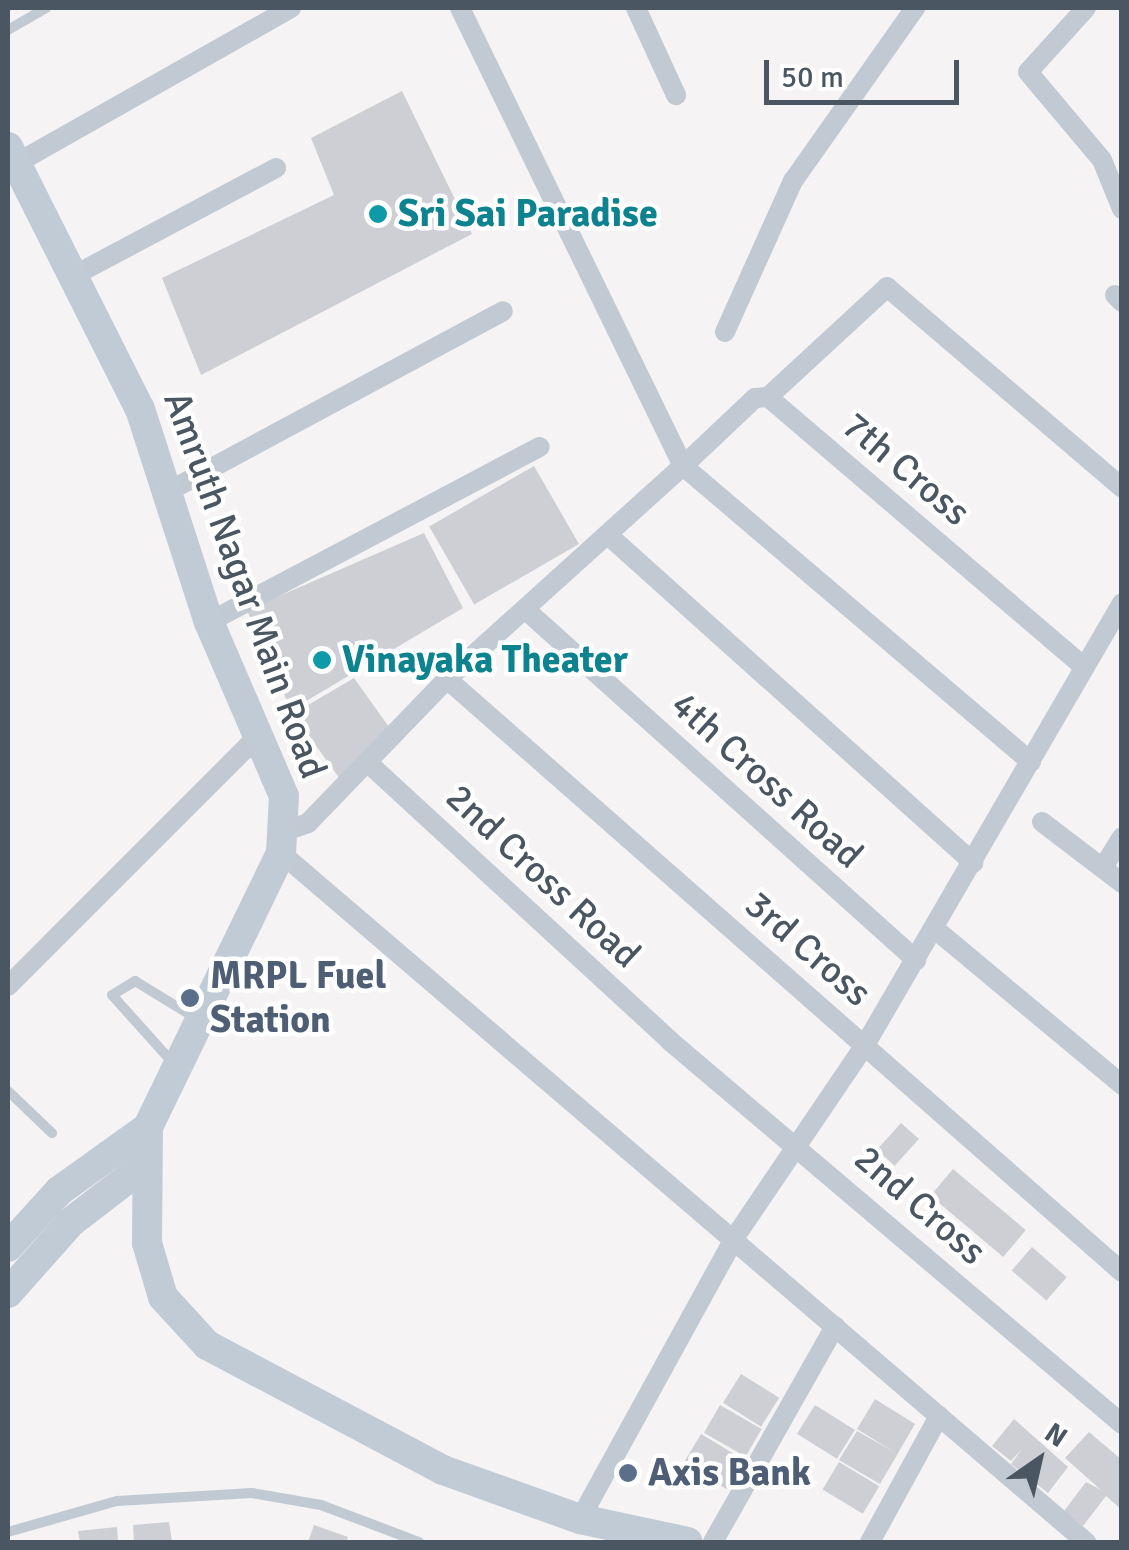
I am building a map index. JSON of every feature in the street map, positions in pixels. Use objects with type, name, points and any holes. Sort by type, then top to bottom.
[{"type":"main road","name":"Amruth Nagar Main Road","points":[[12,155],[73,276],[169,491],[209,622],[262,732],[284,796],[283,842]]},
{"type":"main road","points":[[283,842],[194,1018],[148,1127],[144,1166],[147,1243],[163,1297],[206,1345],[443,1470],[580,1519],[688,1542]]},
{"type":"main road","points":[[8,1247],[59,1191],[148,1127]]},
{"type":"main road","points":[[8,1293],[71,1222],[144,1166]]},
{"type":"street","points":[[12,155],[291,8]]},
{"type":"street","points":[[460,8],[684,466],[1031,762]]},
{"type":"street","points":[[636,8],[676,95]]},
{"type":"street","points":[[725,332],[793,182],[915,8]]},
{"type":"street","points":[[1086,8],[1028,72],[1102,160],[1122,209]]},
{"type":"street","points":[[73,276],[276,168]]},
{"type":"street","points":[[1086,1542],[283,842],[308,823],[447,680],[756,398],[768,397],[887,287],[1122,488]]},
{"type":"street","points":[[169,491],[503,311]]},
{"type":"street","name":"7th Cross","points":[[768,397],[1083,666]]},
{"type":"street","points":[[209,622],[540,447]]},
{"type":"street","points":[[608,536],[973,862]]},
{"type":"street","points":[[580,1519],[735,1237],[916,960],[1122,603]]},
{"type":"street","name":"4th Cross Road","points":[[526,611],[916,960]]},
{"type":"street","name":"3rd Cross","points":[[447,680],[1122,1272]]},
{"type":"street","points":[[8,986],[262,732]]},
{"type":"street","name":"2nd Cross Road","points":[[368,762],[670,1041]]},
{"type":"street","points":[[1042,822],[1122,882]]},
{"type":"street","points":[[1104,866],[1122,837]]},
{"type":"street","points":[[935,928],[1122,1085]]},
{"type":"street","name":"2nd Cross","points":[[670,1041],[1122,1424]]},
{"type":"street","points":[[713,1542],[835,1326]]},
{"type":"street","points":[[870,1542],[939,1416]]},
{"type":"lane","points":[[8,30],[46,8]]},
{"type":"lane","points":[[173,1063],[112,995],[135,980],[194,1018]]},
{"type":"lane","points":[[8,1091],[52,1134]]},
{"type":"lane","points":[[8,1532],[116,1500],[252,1493],[321,1505],[419,1542]]},
{"type":"building","name":"Sri Sai Paradise","points":[[402,91],[472,234],[201,375],[162,278],[334,195],[311,138]]},
{"type":"building","points":[[534,466],[579,544],[474,604],[429,526]]},
{"type":"building","name":"Vinayaka Theater","points":[[424,533],[463,608],[291,710],[247,610]]},
{"type":"building","points":[[354,678],[389,727],[340,779],[293,714]]},
{"type":"building","points":[[901,1123],[919,1139],[895,1166],[877,1150]]},
{"type":"building","points":[[953,1169],[1026,1230],[1003,1257],[931,1196]]},
{"type":"building","points":[[1032,1247],[1067,1277],[1046,1301],[1012,1270]]},
{"type":"building","points":[[741,1374],[779,1398],[761,1427],[723,1403]]},
{"type":"building","points":[[875,1399],[915,1424],[880,1484],[839,1460],[857,1431],[894,1452],[857,1429]]},
{"type":"building","points":[[720,1405],[762,1429],[746,1457],[704,1433]]},
{"type":"building","points":[[815,1405],[855,1430],[837,1459],[797,1434]]},
{"type":"building","points":[[1014,1419],[1068,1467],[1048,1493],[1011,1464],[1022,1449],[1011,1461],[992,1446]]},
{"type":"building","points":[[1089,1432],[1122,1460],[1122,1510],[1106,1496],[1083,1526],[1064,1511],[1086,1482],[1101,1490],[1065,1458]]},
{"type":"building","points":[[701,1434],[744,1460],[726,1489],[683,1463]]},
{"type":"building","points":[[839,1462],[879,1486],[863,1514],[823,1489]]},
{"type":"building","points":[[169,1522],[172,1542],[134,1542],[133,1525]]},
{"type":"building","points":[[314,1525],[348,1537],[346,1542],[308,1542]]},
{"type":"building","points":[[117,1527],[118,1542],[80,1542],[78,1531]]},
{"type":"place","name":"Sri Sai Paradise","points":[[378,214]]},
{"type":"place","name":"Vinayaka Theater","points":[[322,660]]},
{"type":"place","name":"MRPL Fuel Station","points":[[190,998]]},
{"type":"place","name":"Axis Bank","points":[[628,1473]]}]
